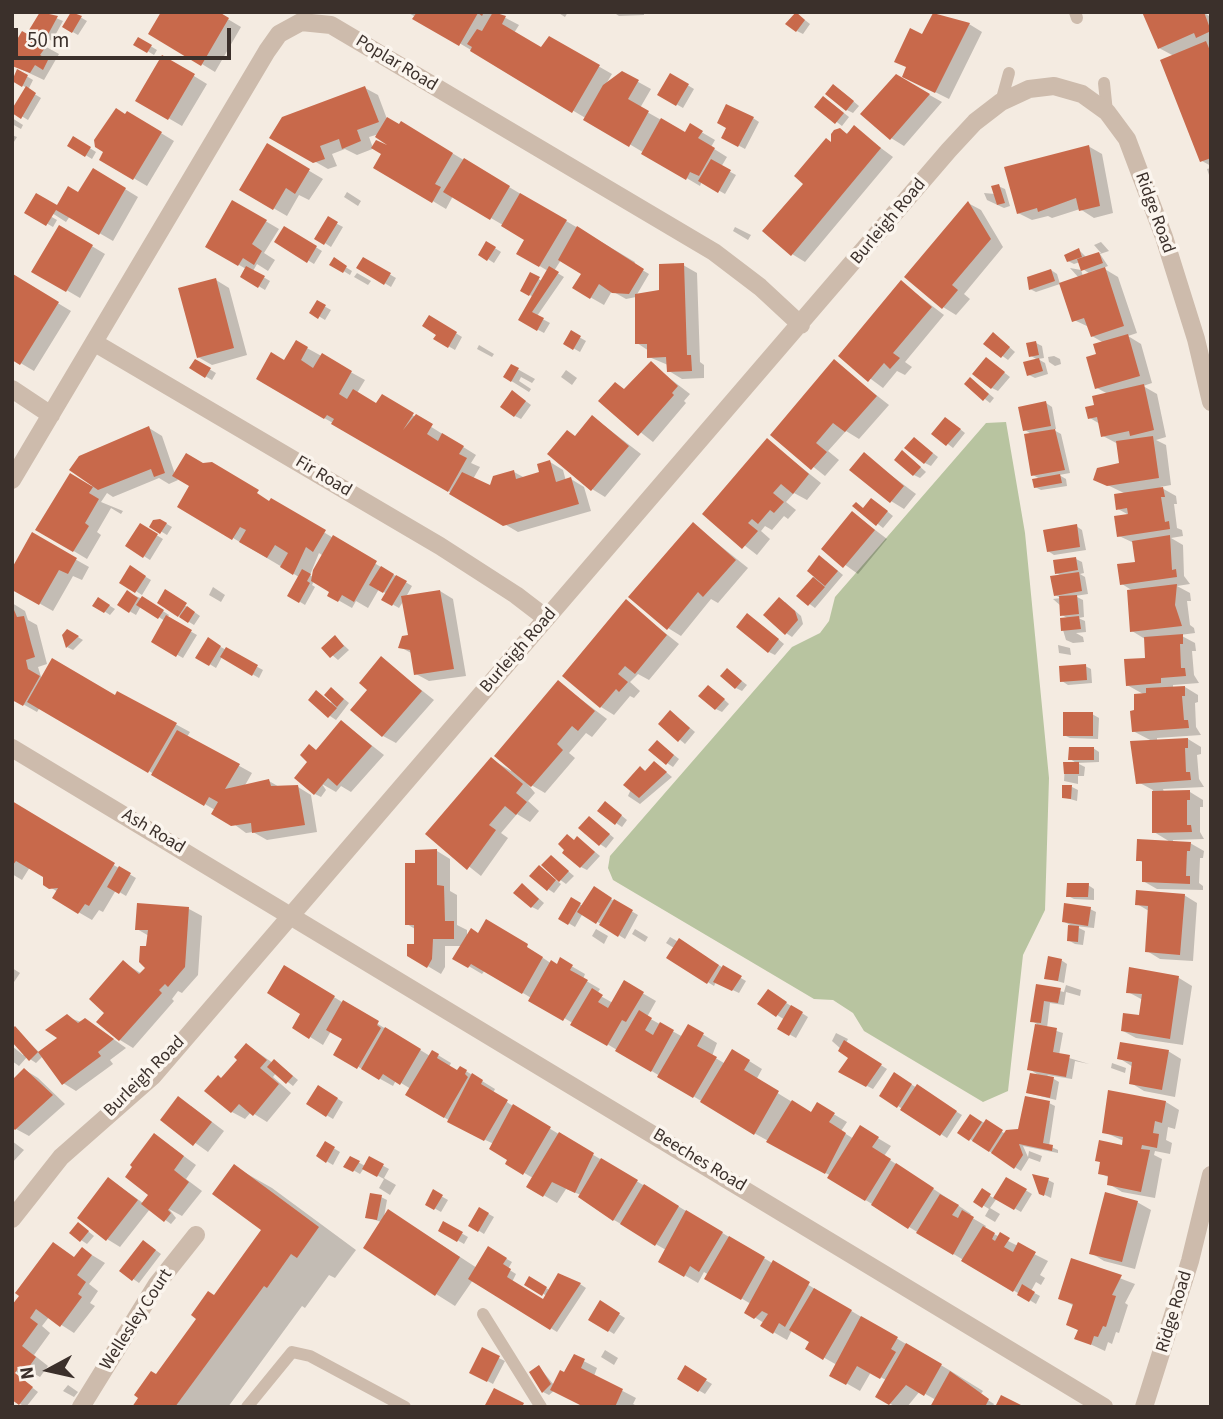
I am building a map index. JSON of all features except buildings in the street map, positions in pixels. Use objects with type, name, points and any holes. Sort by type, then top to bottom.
[{"type":"street","name":"Poplar Road","points":[[12,480],[267,51],[279,34],[290,27],[317,21],[331,25],[714,252],[760,287],[801,325]]},
{"type":"street","name":"Ridge Road","points":[[1029,89],[1054,86],[1082,94],[1107,112],[1127,139],[1164,237],[1211,402]]},
{"type":"street","name":"Burleigh Road","points":[[12,1219],[61,1157],[153,1076],[949,150],[975,122],[1001,102],[1029,89]]},
{"type":"street","name":"Fir Road","points":[[95,343],[440,546],[516,595],[546,618]]},
{"type":"street","points":[[12,389],[51,415]]},
{"type":"street","name":"Ash Road","points":[[12,748],[293,915]]},
{"type":"street","name":"Beeches Road","points":[[293,915],[1104,1407]]},
{"type":"street","name":"Ridge Road","points":[[1144,1407],[1191,1261],[1211,1175]]},
{"type":"street","name":"Wellesley Court","points":[[81,1407],[157,1283],[196,1235]]},
{"type":"lane","points":[[1001,102],[1009,73]]},
{"type":"lane","points":[[1104,83],[1107,112]]},
{"type":"lane","points":[[483,1314],[541,1407]]},
{"type":"lane","points":[[247,1407],[292,1352],[310,1356],[405,1407]]},
{"type":"green space","points":[[1006,422],[1025,533],[1049,778],[1045,910],[1023,955],[1008,1091],[983,1102],[864,1031],[853,1013],[833,1000],[814,999],[613,880],[608,868],[610,856],[792,647],[820,633],[829,621],[835,597],[986,423]]}]
